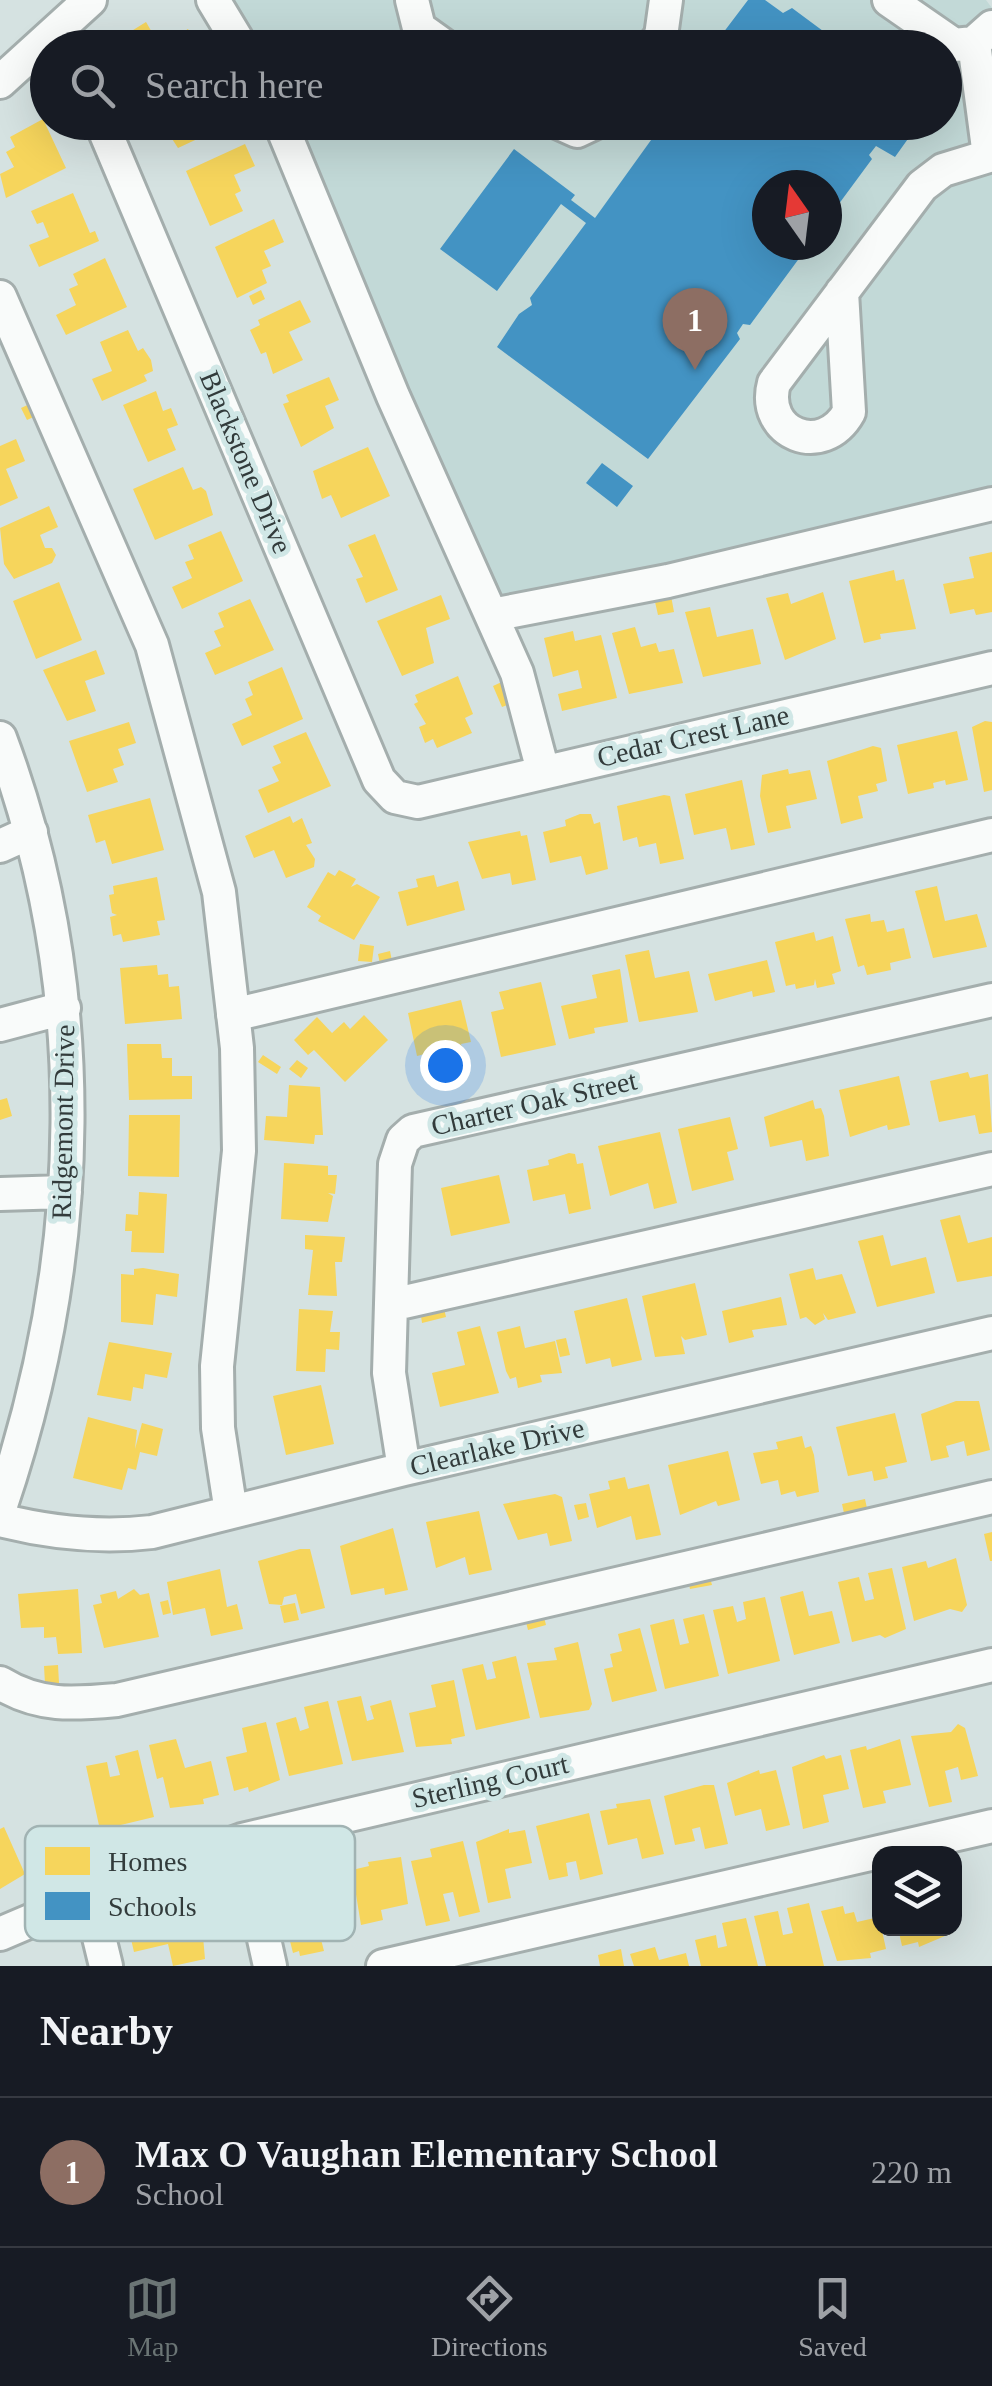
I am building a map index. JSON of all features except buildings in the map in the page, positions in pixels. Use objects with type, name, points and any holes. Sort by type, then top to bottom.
[{"type":"street","points":[[61,30],[90,0]]},
{"type":"street","points":[[213,0],[231,30]]},
{"type":"street","points":[[412,0],[422,30]]},
{"type":"street","points":[[661,30],[666,0]]},
{"type":"street","points":[[888,0],[929,30]]},
{"type":"street","points":[[842,292],[932,176],[963,161],[991,156],[983,35]]},
{"type":"street","points":[[0,82],[30,59]]},
{"type":"street","name":"Blackstone Drive","points":[[109,140],[379,780],[395,798]]},
{"type":"street","points":[[287,140],[393,396],[516,673],[543,771]]},
{"type":"street","points":[[0,297],[152,646],[219,892],[233,1015],[240,1152],[217,1366],[218,1428],[231,1512]]},
{"type":"street","points":[[492,615],[668,581],[992,504]]},
{"type":"street","name":"Cedar Crest Lane","points":[[395,798],[418,802],[992,668]]},
{"type":"street","name":"Ridgemont Drive","points":[[0,738],[31,832],[54,924],[64,1008],[66,1192],[36,1384],[0,1508]]},
{"type":"street","points":[[0,846],[31,832]]},
{"type":"street","points":[[233,1015],[992,835]]},
{"type":"street","name":"Charter Oak Street","points":[[404,1469],[390,1399],[391,1305],[395,1164],[403,1140],[413,1131],[992,1000]]},
{"type":"street","points":[[0,1025],[64,1008]]},
{"type":"street","points":[[391,1305],[992,1169]]},
{"type":"street","points":[[0,1194],[66,1192]]},
{"type":"street","name":"Clearlake Drive","points":[[0,1520],[40,1530],[111,1536],[152,1532],[404,1469],[992,1334]]},
{"type":"street","points":[[0,1683],[24,1698],[62,1706],[117,1700],[992,1497]]},
{"type":"street","name":"Sterling Court","points":[[302,1826],[992,1665]]},
{"type":"street","points":[[383,1966],[992,1826]]},
{"type":"street","name":"Sterling Court","points":[[0,1934],[25,1923]]},
{"type":"street","points":[[100,1941],[106,1966]]},
{"type":"street","points":[[264,1941],[270,1966]]},
{"type":"shaded area","points":[[223,0],[986,0],[992,8],[992,496],[502,607],[296,140],[962,140],[962,30],[242,30]]},
{"type":"place","name":"Max O Vaughan Elementary School","points":[[695,370]]}]
